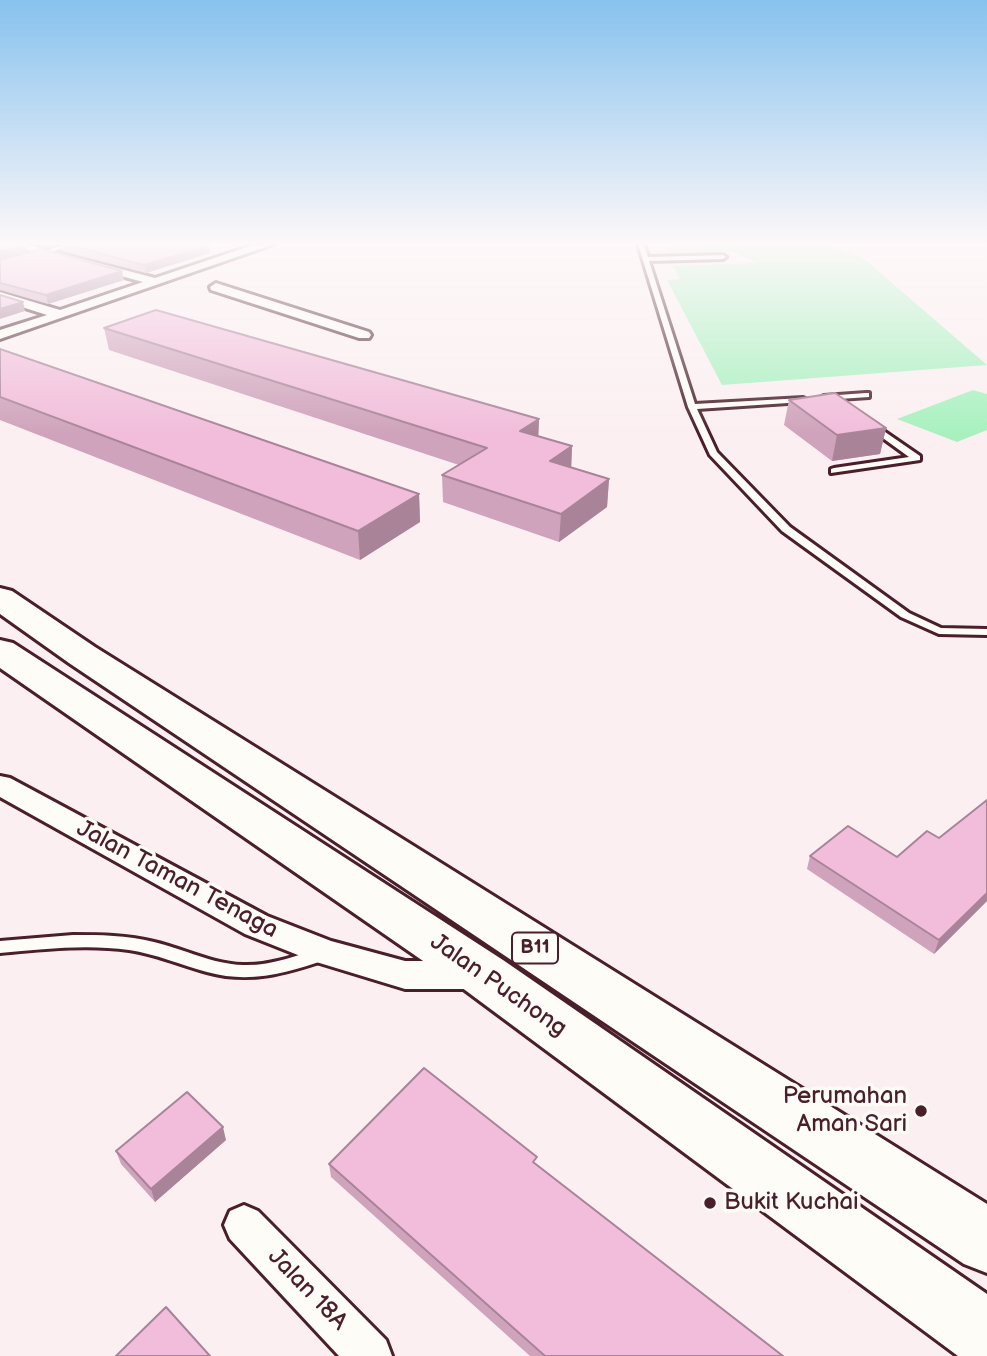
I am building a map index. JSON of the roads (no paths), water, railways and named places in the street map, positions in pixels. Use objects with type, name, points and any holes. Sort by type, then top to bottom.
[{"type":"main road","name":"B11","points":[[0,598],[82,655],[987,1241]]},
{"type":"main road","name":"Jalan Puchong","points":[[0,651],[484,975],[987,1335]]},
{"type":"street","points":[[37,307],[62,315]]},
{"type":"street","points":[[0,335],[84,307]]},
{"type":"street","points":[[279,307],[364,335]]},
{"type":"street","name":"Jalan Taman Tenaga","points":[[0,785],[256,925],[326,952],[405,975],[484,975]]},
{"type":"street","name":"Jalan 18A","points":[[244,1225],[370,1356]]},
{"type":"lane","points":[[660,307],[692,407],[713,453],[786,529],[920,624],[939,631],[987,632]]},
{"type":"lane","points":[[692,407],[866,395]]},
{"type":"lane","points":[[832,398],[842,405]]},
{"type":"lane","points":[[834,471],[917,458],[864,420]]},
{"type":"lane","points":[[0,947],[80,943],[144,946],[227,970],[257,972],[296,964],[326,952]]},
{"type":"place","name":"Perumahan Aman Sari","points":[[921,1111]]},
{"type":"place","name":"Bukit Kuchai","points":[[710,1203]]}]
